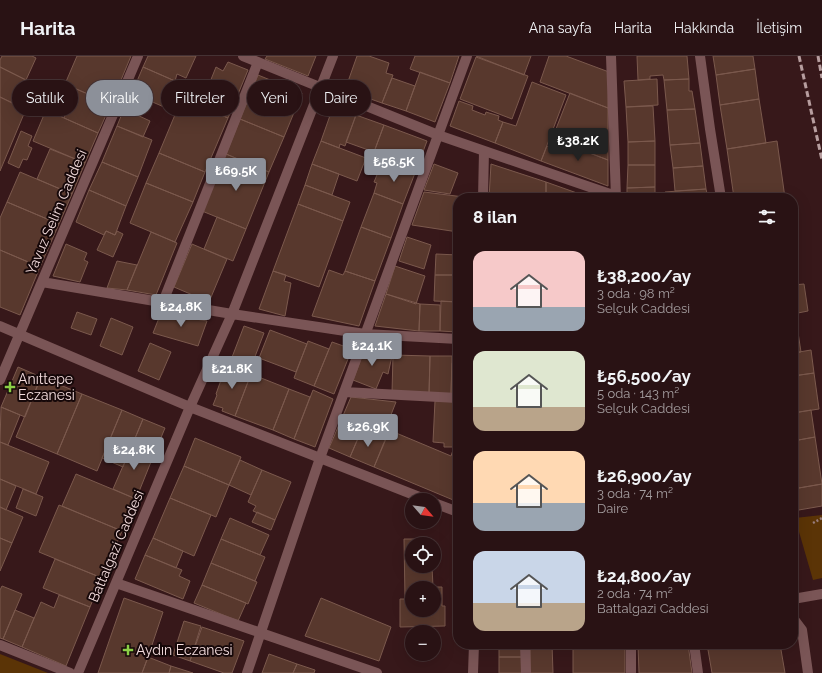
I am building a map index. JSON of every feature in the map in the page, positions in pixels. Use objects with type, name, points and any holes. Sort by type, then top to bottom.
[{"type":"street","name":"Yavuz Selim Caddesi","points":[[0,380],[138,56]]},
{"type":"street","points":[[243,56],[310,83]]},
{"type":"street","name":"Battalgazi Caddesi","points":[[323,80],[332,56]]},
{"type":"street","points":[[247,673],[320,458],[467,56]]},
{"type":"street","points":[[612,56],[616,193]]},
{"type":"street","points":[[700,56],[720,193]]},
{"type":"street","points":[[162,302],[258,62]]},
{"type":"street","points":[[371,108],[438,135],[605,193]]},
{"type":"street","name":"Battalgazi Caddesi","points":[[78,673],[190,407],[232,314],[310,113]]},
{"type":"street","points":[[483,193],[484,151]]},
{"type":"street","points":[[42,282],[232,314],[365,334],[453,339]]},
{"type":"street","points":[[0,326],[190,407],[409,493]]},
{"type":"street","points":[[344,392],[453,398]]},
{"type":"street","points":[[441,506],[453,510]]},
{"type":"street","points":[[116,583],[260,634],[377,673]]},
{"type":"street","points":[[798,598],[822,594]]},
{"type":"street","points":[[798,625],[802,630],[808,673]]},
{"type":"street","points":[[0,645],[70,673]]},
{"type":"street","points":[[473,673],[474,649]]},
{"type":"street","points":[[526,649],[526,673]]},
{"type":"street","points":[[631,649],[631,673]]},
{"type":"street","points":[[695,649],[698,673]]},
{"type":"path","points":[[813,523],[822,518]]},
{"type":"shaded area","points":[[822,515],[822,578],[813,580],[798,528],[798,518]]},
{"type":"shaded area","points":[[0,654],[48,673],[0,673]]},
{"type":"building","points":[[2,56],[32,56],[36,58],[26,80],[0,67],[0,60]]},
{"type":"building","points":[[77,56],[131,56],[121,80],[86,80],[86,93],[78,90],[78,80],[67,80]]},
{"type":"building","points":[[148,56],[196,56],[186,78],[177,74],[175,80],[173,80],[143,67]]},
{"type":"building","points":[[267,56],[316,56],[308,76],[265,59]]},
{"type":"building","points":[[357,56],[369,56],[389,63],[386,73],[393,75],[382,103],[371,99],[371,80],[349,80]]},
{"type":"building","points":[[415,56],[459,56],[450,83],[410,69]]},
{"type":"building","points":[[476,56],[531,56],[524,75]]},
{"type":"building","points":[[549,56],[566,56],[609,72],[608,108],[540,82]]},
{"type":"building","points":[[637,56],[687,56],[689,79],[664,80],[663,75],[650,76],[650,79],[638,80]]},
{"type":"building","points":[[713,56],[753,56],[755,69],[716,75]]},
{"type":"building","points":[[476,57],[528,76],[512,119],[460,99]]},
{"type":"building","points":[[228,62],[248,70],[239,92],[239,80],[211,80],[216,67],[223,71]]},
{"type":"building","points":[[0,67],[26,80],[12,80],[12,103],[0,97]]},
{"type":"building","points":[[143,67],[173,80],[161,80],[161,106],[153,102],[153,80],[138,80]]},
{"type":"building","points":[[755,69],[759,99],[720,105],[716,75]]},
{"type":"building","points":[[420,72],[450,83],[435,122],[406,111]]},
{"type":"building","points":[[258,75],[270,80],[256,80]]},
{"type":"building","points":[[392,78],[415,86],[406,111],[382,103]]},
{"type":"building","points":[[657,79],[658,105],[626,107],[624,81]]},
{"type":"building","points":[[689,79],[689,91],[692,91],[695,109],[667,110],[664,80]]},
{"type":"building","points":[[532,82],[566,95],[541,161],[495,143],[503,122],[516,126]]},
{"type":"building","points":[[78,90],[86,93],[86,116],[106,116],[98,133],[64,118],[65,116],[78,116]]},
{"type":"building","points":[[570,93],[608,108],[608,160],[552,139]]},
{"type":"building","points":[[0,97],[12,103],[12,116],[23,116],[0,171]]},
{"type":"building","points":[[759,99],[766,143],[727,149],[720,105]]},
{"type":"building","points":[[459,101],[473,106],[472,110],[485,115],[486,112],[499,116],[498,120],[503,122],[495,143],[450,126]]},
{"type":"building","points":[[247,102],[247,116],[293,116],[284,137],[240,119]]},
{"type":"building","points":[[653,106],[655,141],[628,142],[626,107]]},
{"type":"building","points":[[695,109],[700,143],[670,145],[667,110]]},
{"type":"building","points":[[43,116],[60,116],[98,133],[85,163],[33,141]]},
{"type":"building","points":[[121,116],[139,116],[150,121],[143,137],[117,126]]},
{"type":"building","points":[[174,116],[223,116],[228,118],[205,172],[159,153]]},
{"type":"building","points":[[330,116],[356,116],[345,146],[340,144],[339,148],[321,141]]},
{"type":"building","points":[[356,116],[384,125],[374,152],[346,142]]},
{"type":"building","points":[[240,119],[284,137],[269,172],[226,154]]},
{"type":"building","points":[[384,125],[427,141],[415,173],[380,160],[382,154],[374,152]]},
{"type":"building","points":[[117,126],[152,140],[138,177],[102,162]]},
{"type":"building","points":[[21,131],[32,136],[28,146],[32,148],[27,160],[23,159],[19,168],[8,163]]},
{"type":"building","points":[[321,141],[366,158],[357,181],[312,164]]},
{"type":"building","points":[[559,141],[608,160],[608,186],[541,161],[547,146],[556,150]]},
{"type":"building","points":[[655,141],[655,165],[628,165],[628,142]]},
{"type":"building","points":[[777,141],[784,193],[733,193],[727,149]]},
{"type":"building","points":[[700,143],[703,166],[673,168],[670,145]]},
{"type":"building","points":[[50,149],[85,163],[72,194],[37,179]]},
{"type":"building","points":[[159,153],[205,172],[193,202],[146,183]]},
{"type":"building","points":[[226,154],[269,172],[246,229],[202,211]]},
{"type":"building","points":[[102,162],[138,177],[126,206],[89,190]]},
{"type":"building","points":[[385,162],[415,173],[403,204],[374,193],[377,183],[374,182],[379,170],[382,171]]},
{"type":"building","points":[[312,164],[339,174],[332,195],[305,185]]},
{"type":"building","points":[[434,164],[458,173],[450,194],[424,190]]},
{"type":"building","points":[[491,164],[546,182],[546,193],[489,193]]},
{"type":"building","points":[[628,165],[655,165],[655,187],[627,188]]},
{"type":"building","points":[[703,166],[706,189],[675,191],[673,168]]},
{"type":"building","points":[[20,172],[72,194],[59,224],[7,202]]},
{"type":"building","points":[[546,182],[577,193],[546,193]]},
{"type":"building","points":[[146,183],[193,202],[175,242],[130,223]]},
{"type":"building","points":[[305,185],[350,202],[343,221],[298,204]]},
{"type":"building","points":[[655,187],[655,193],[627,193],[627,188]]},
{"type":"building","points":[[706,189],[707,193],[665,193]]},
{"type":"building","points":[[89,190],[126,206],[115,235],[106,231],[104,235],[76,222]]},
{"type":"building","points":[[424,192],[453,196],[453,231],[412,225]]},
{"type":"building","points":[[374,193],[403,204],[391,238],[361,227]]},
{"type":"building","points":[[7,202],[59,224],[40,267],[0,250],[0,218]]},
{"type":"building","points":[[298,204],[343,221],[319,287],[273,271]]},
{"type":"building","points":[[217,217],[246,229],[233,261],[204,249]]},
{"type":"building","points":[[361,227],[391,238],[375,281],[345,271]]},
{"type":"building","points":[[106,231],[115,235],[117,231],[123,234],[113,257],[97,250]]},
{"type":"building","points":[[151,232],[177,243],[156,295],[127,290]]},
{"type":"building","points":[[407,237],[431,245],[424,269],[399,261]]},
{"type":"building","points":[[66,244],[87,253],[84,260],[88,262],[80,282],[53,276]]},
{"type":"building","points":[[192,244],[227,259],[209,302],[174,287]]},
{"type":"building","points":[[0,250],[40,267],[20,315],[0,307]]},
{"type":"building","points":[[436,254],[453,255],[453,275],[435,275]]},
{"type":"building","points":[[117,261],[137,265],[127,290],[107,288]]},
{"type":"building","points":[[395,266],[425,276],[416,304],[386,294]]},
{"type":"building","points":[[329,270],[343,275],[345,271],[375,281],[359,326],[312,316]]},
{"type":"building","points":[[273,271],[286,275],[284,281],[291,283],[285,316],[259,309]]},
{"type":"building","points":[[435,275],[453,275],[453,302],[434,301]]},
{"type":"building","points":[[804,284],[808,311],[798,313],[798,285]]},
{"type":"building","points":[[386,294],[420,304],[419,331],[375,326]]},
{"type":"building","points":[[441,301],[453,302],[453,332],[440,331]]},
{"type":"building","points":[[420,304],[440,305],[440,331],[419,331]]},
{"type":"building","points":[[77,312],[97,319],[91,335],[71,328]]},
{"type":"building","points":[[161,313],[207,321],[198,346],[153,333]]},
{"type":"building","points":[[111,318],[133,327],[122,355],[100,346]]},
{"type":"building","points":[[244,326],[264,333],[251,367],[245,365],[243,370],[229,365]]},
{"type":"building","points":[[270,330],[307,344],[296,372],[259,358]]},
{"type":"building","points":[[798,332],[801,352],[798,352]]},
{"type":"building","points":[[308,341],[329,349],[314,386],[294,378]]},
{"type":"building","points":[[332,342],[352,349],[334,394],[314,386]]},
{"type":"building","points":[[150,343],[171,352],[159,380],[138,371]]},
{"type":"building","points":[[366,346],[392,356],[388,374],[383,372],[376,389],[353,380]]},
{"type":"building","points":[[811,350],[814,373],[798,375],[798,352]]},
{"type":"building","points":[[393,355],[430,356],[429,394],[392,393]]},
{"type":"building","points":[[430,356],[452,356],[451,394],[429,394]]},
{"type":"building","points":[[452,363],[453,363],[453,394],[451,394]]},
{"type":"building","points":[[229,365],[251,374],[235,416],[222,411],[223,408],[213,405],[221,380],[223,381]]},
{"type":"building","points":[[18,367],[41,377],[25,417],[1,407]]},
{"type":"building","points":[[814,373],[819,409],[798,412],[798,375]]},
{"type":"building","points":[[251,374],[289,389],[273,430],[235,416]]},
{"type":"building","points":[[41,377],[82,394],[57,454],[16,437]]},
{"type":"building","points":[[289,389],[310,397],[294,439],[273,430]]},
{"type":"building","points":[[313,390],[333,399],[315,447],[294,439]]},
{"type":"building","points":[[82,394],[122,410],[97,471],[57,454]]},
{"type":"building","points":[[351,397],[396,402],[383,435],[342,418]]},
{"type":"building","points":[[435,401],[453,402],[453,447],[444,447],[444,443],[433,442]]},
{"type":"building","points":[[1,407],[20,415],[8,445],[0,442]]},
{"type":"building","points":[[122,410],[143,419],[123,467],[102,458]]},
{"type":"building","points":[[811,410],[815,437],[798,440],[798,412]]},
{"type":"building","points":[[143,419],[165,428],[155,452],[133,443]]},
{"type":"building","points":[[341,420],[362,429],[350,457],[329,448]]},
{"type":"building","points":[[362,429],[386,439],[374,467],[350,457]]},
{"type":"building","points":[[389,430],[451,456],[453,450],[453,500],[441,495],[441,493],[436,493],[374,467]]},
{"type":"building","points":[[815,437],[822,484],[798,488],[798,440]]},
{"type":"building","points":[[195,438],[241,457],[229,485],[184,466]]},
{"type":"building","points":[[0,442],[49,462],[36,494],[0,479]]},
{"type":"building","points":[[133,443],[155,452],[136,499],[113,489]]},
{"type":"building","points":[[240,460],[262,470],[251,495],[229,485]]},
{"type":"building","points":[[184,466],[229,485],[216,517],[170,498]]},
{"type":"building","points":[[262,470],[291,482],[275,520],[253,511],[256,506],[248,502]]},
{"type":"building","points":[[76,474],[136,499],[122,531],[62,506]]},
{"type":"building","points":[[0,479],[16,486],[6,510],[0,507]]},
{"type":"building","points":[[822,484],[822,506],[798,510],[798,488]]},
{"type":"building","points":[[23,489],[43,497],[36,516],[16,508]]},
{"type":"building","points":[[170,498],[211,515],[194,556],[153,538]]},
{"type":"building","points":[[59,505],[122,531],[102,578],[39,552]]},
{"type":"building","points":[[0,507],[23,517],[12,543],[0,538]]},
{"type":"building","points":[[257,512],[275,520],[271,530],[252,522]]},
{"type":"building","points":[[230,518],[269,535],[260,555],[221,539]]},
{"type":"building","points":[[0,538],[12,543],[0,571]]},
{"type":"building","points":[[153,538],[183,551],[176,568],[145,555]]},
{"type":"building","points":[[221,539],[265,557],[255,581],[211,563]]},
{"type":"building","points":[[404,539],[405,573],[432,573],[433,581],[405,581],[405,599]]},
{"type":"building","points":[[145,555],[182,570],[179,576],[190,581],[183,599],[135,579]]},
{"type":"building","points":[[55,559],[102,578],[90,607],[43,588]]},
{"type":"building","points":[[211,563],[257,582],[248,604],[202,585]]},
{"type":"building","points":[[202,585],[246,603],[238,621],[194,603]]},
{"type":"building","points":[[2,586],[22,594],[3,639],[0,638],[0,590]]},
{"type":"building","points":[[442,587],[442,606],[445,606],[445,626],[405,625],[405,627],[400,627],[400,599],[405,599],[405,617],[441,617]]},
{"type":"building","points":[[59,595],[90,607],[66,666],[22,647],[41,602],[54,608]]},
{"type":"building","points":[[124,598],[163,612],[148,657],[142,673],[98,673]]},
{"type":"building","points":[[321,598],[391,627],[379,661],[305,636]]},
{"type":"building","points":[[15,610],[34,618],[22,647],[3,639]]},
{"type":"building","points":[[184,621],[201,626],[190,661],[173,655]]},
{"type":"building","points":[[202,627],[244,641],[232,673],[224,673],[190,661]]},
{"type":"building","points":[[499,649],[522,649],[522,657],[499,657]]},
{"type":"building","points":[[530,649],[552,649],[553,673],[530,673]]},
{"type":"building","points":[[573,649],[625,649],[625,673],[573,673]]},
{"type":"building","points":[[638,649],[689,649],[692,673],[639,673]]},
{"type":"building","points":[[708,649],[781,649],[785,673],[712,673]]},
{"type":"building","points":[[269,654],[297,664],[293,673],[262,673]]},
{"type":"building","points":[[148,657],[171,666],[169,673],[142,673]]},
{"type":"building","points":[[499,657],[522,657],[522,673],[499,673]]},
{"type":"building","points":[[297,664],[315,670],[314,673],[293,673]]},
{"type":"building","points":[[171,666],[193,673],[169,673]]},
{"type":"railway","points":[[799,56],[822,160]]},
{"type":"railway","points":[[818,56],[822,78]]},
{"type":"place","name":"Anıttepe Eczanesi","points":[[10,387]]},
{"type":"place","name":"Aydın Eczanesi","points":[[128,650]]}]
